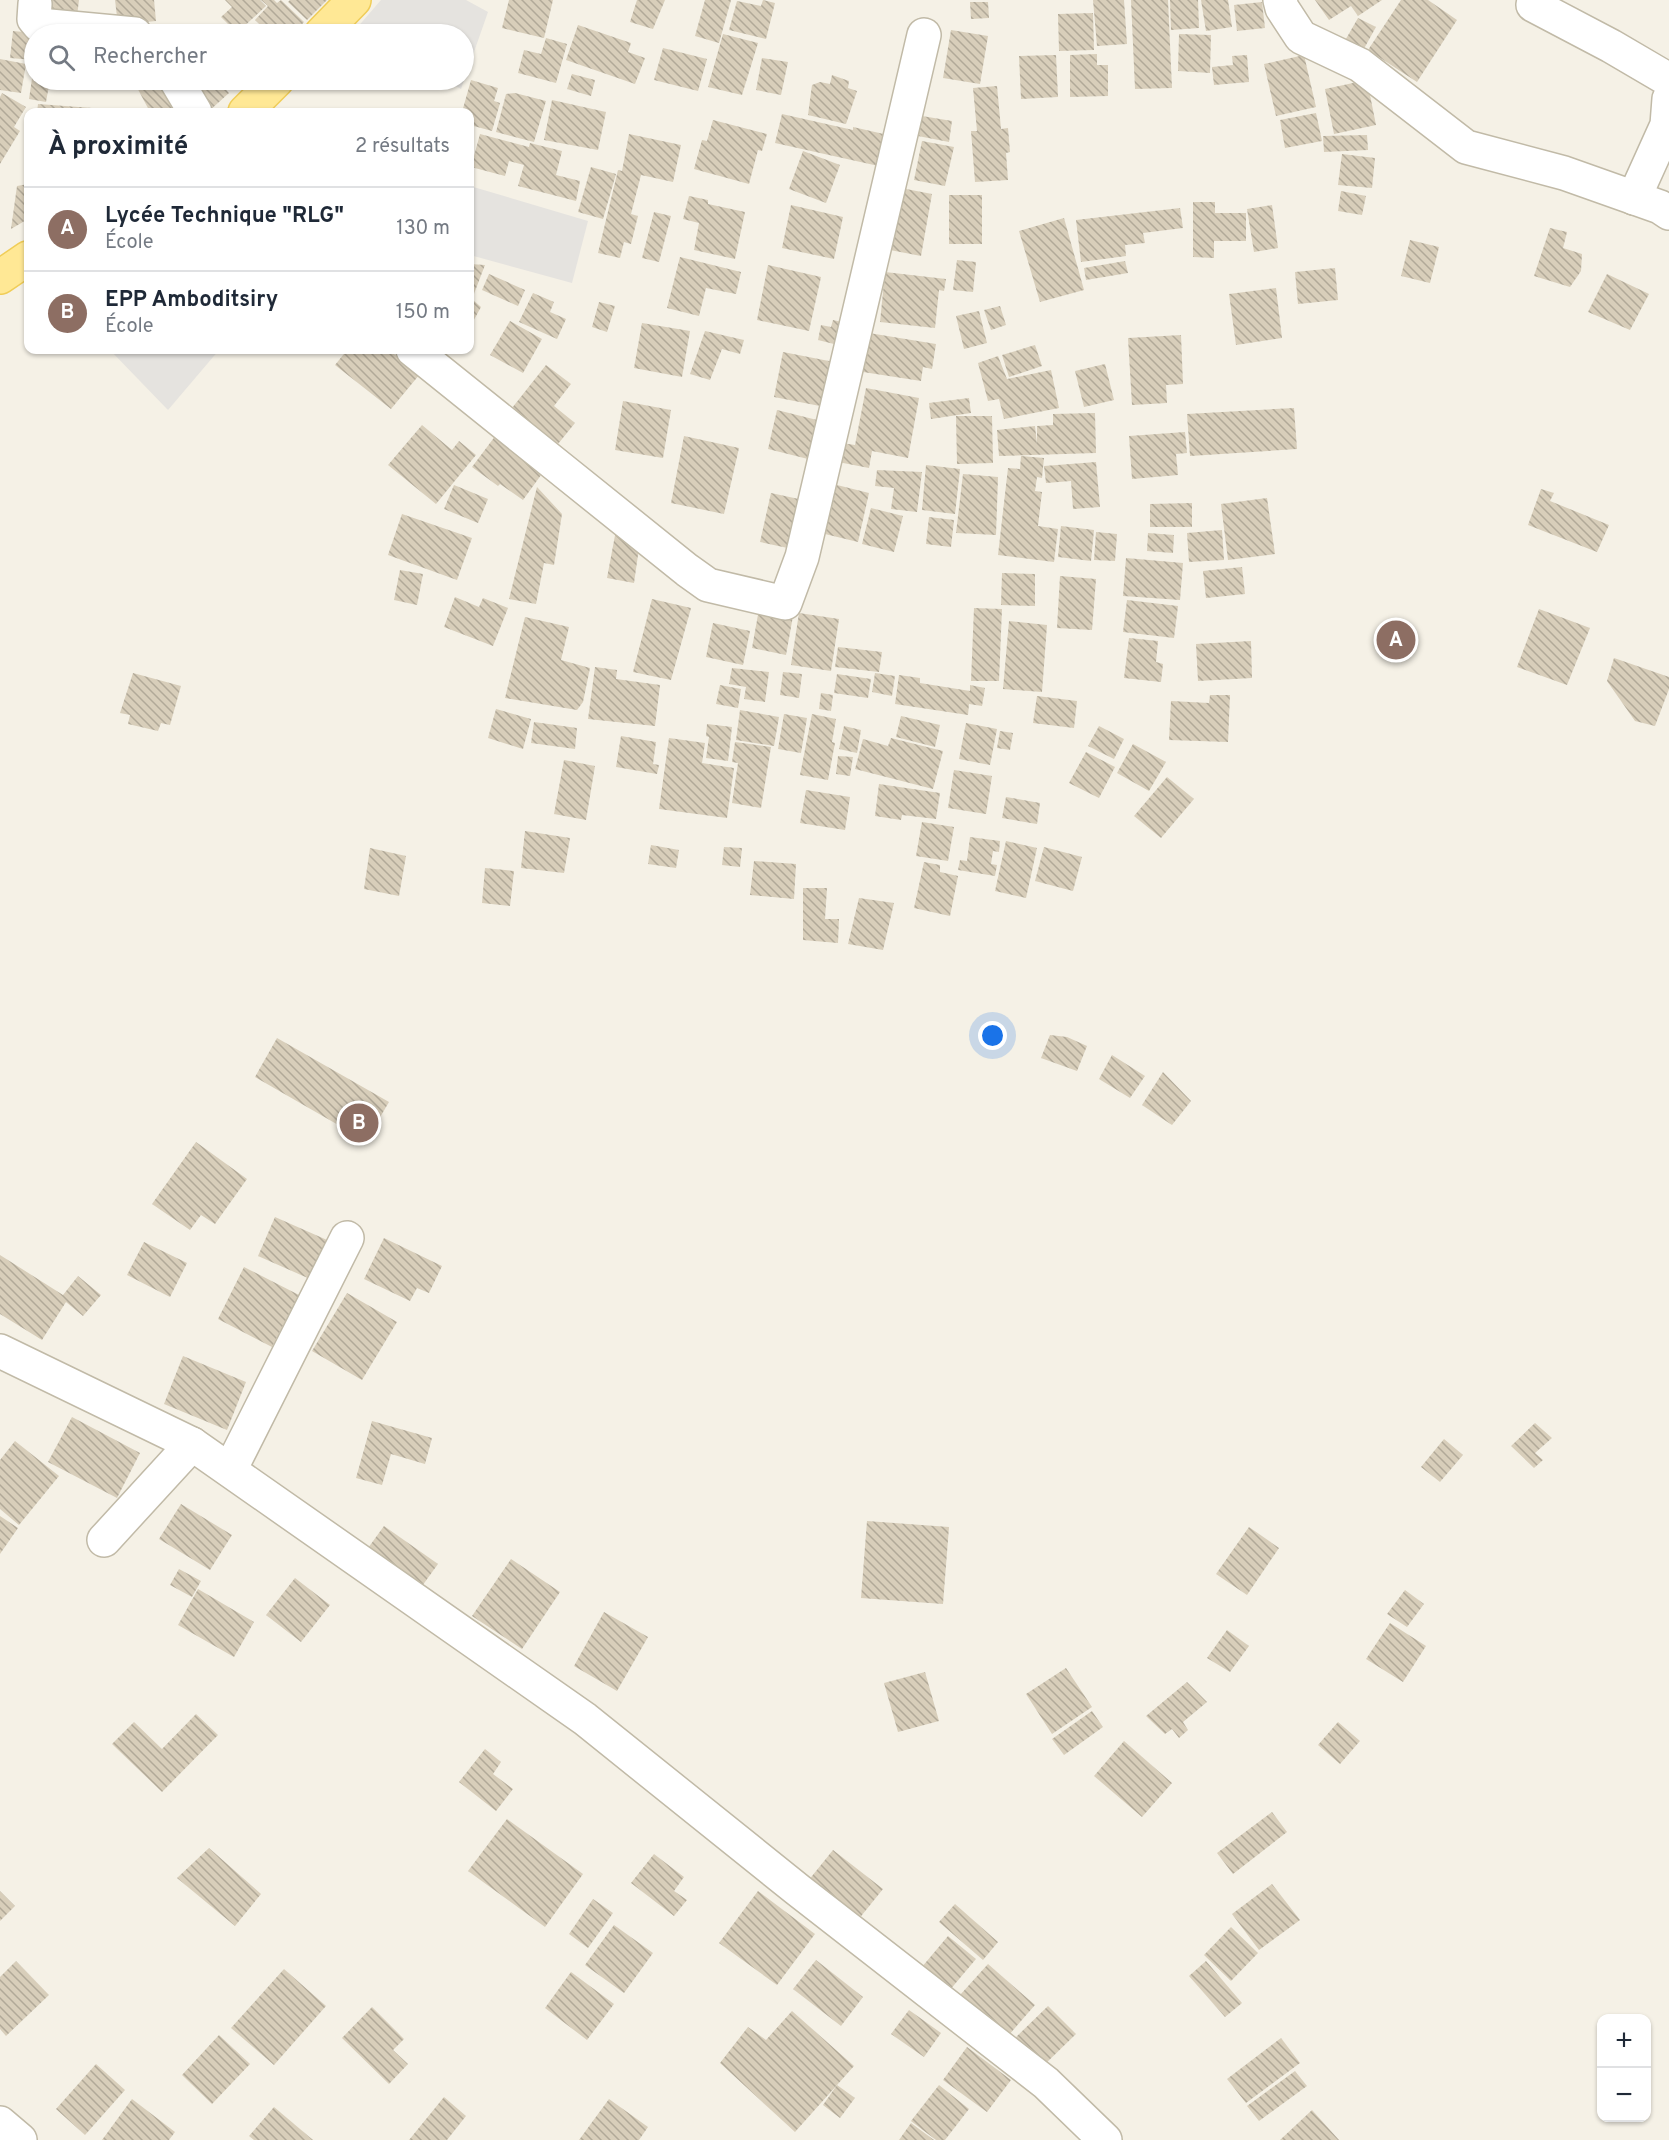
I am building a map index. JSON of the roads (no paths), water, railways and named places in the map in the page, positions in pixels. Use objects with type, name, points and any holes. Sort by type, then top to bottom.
[{"type":"main road","points":[[331,24],[354,0]]},
{"type":"main road","points":[[249,108],[267,90]]},
{"type":"main road","points":[[0,277],[24,261]]},
{"type":"street","points":[[1280,0],[1282,8],[1301,37],[1360,65],[1466,147],[1564,173],[1660,207],[1669,213]]},
{"type":"street","points":[[1534,0],[1533,5],[1669,80]]},
{"type":"street","points":[[35,4],[34,20],[38,24]]},
{"type":"street","points":[[418,354],[708,585],[784,603],[802,557],[924,35]]},
{"type":"street","points":[[182,90],[193,108]]},
{"type":"street","points":[[1634,198],[1667,125],[1669,99]]},
{"type":"street","points":[[230,1470],[347,1238]]},
{"type":"street","points":[[0,1351],[192,1444],[585,1719],[798,1890],[1046,2083],[1105,2140]]},
{"type":"street","points":[[104,1540],[192,1444]]},
{"type":"street","points":[[0,2123],[20,2140]]},
{"type":"place","name":"Lycée Technique \"RLG\"","points":[[1396,640]]},
{"type":"place","name":"EPP Amboditsiry","points":[[359,1123]]}]
